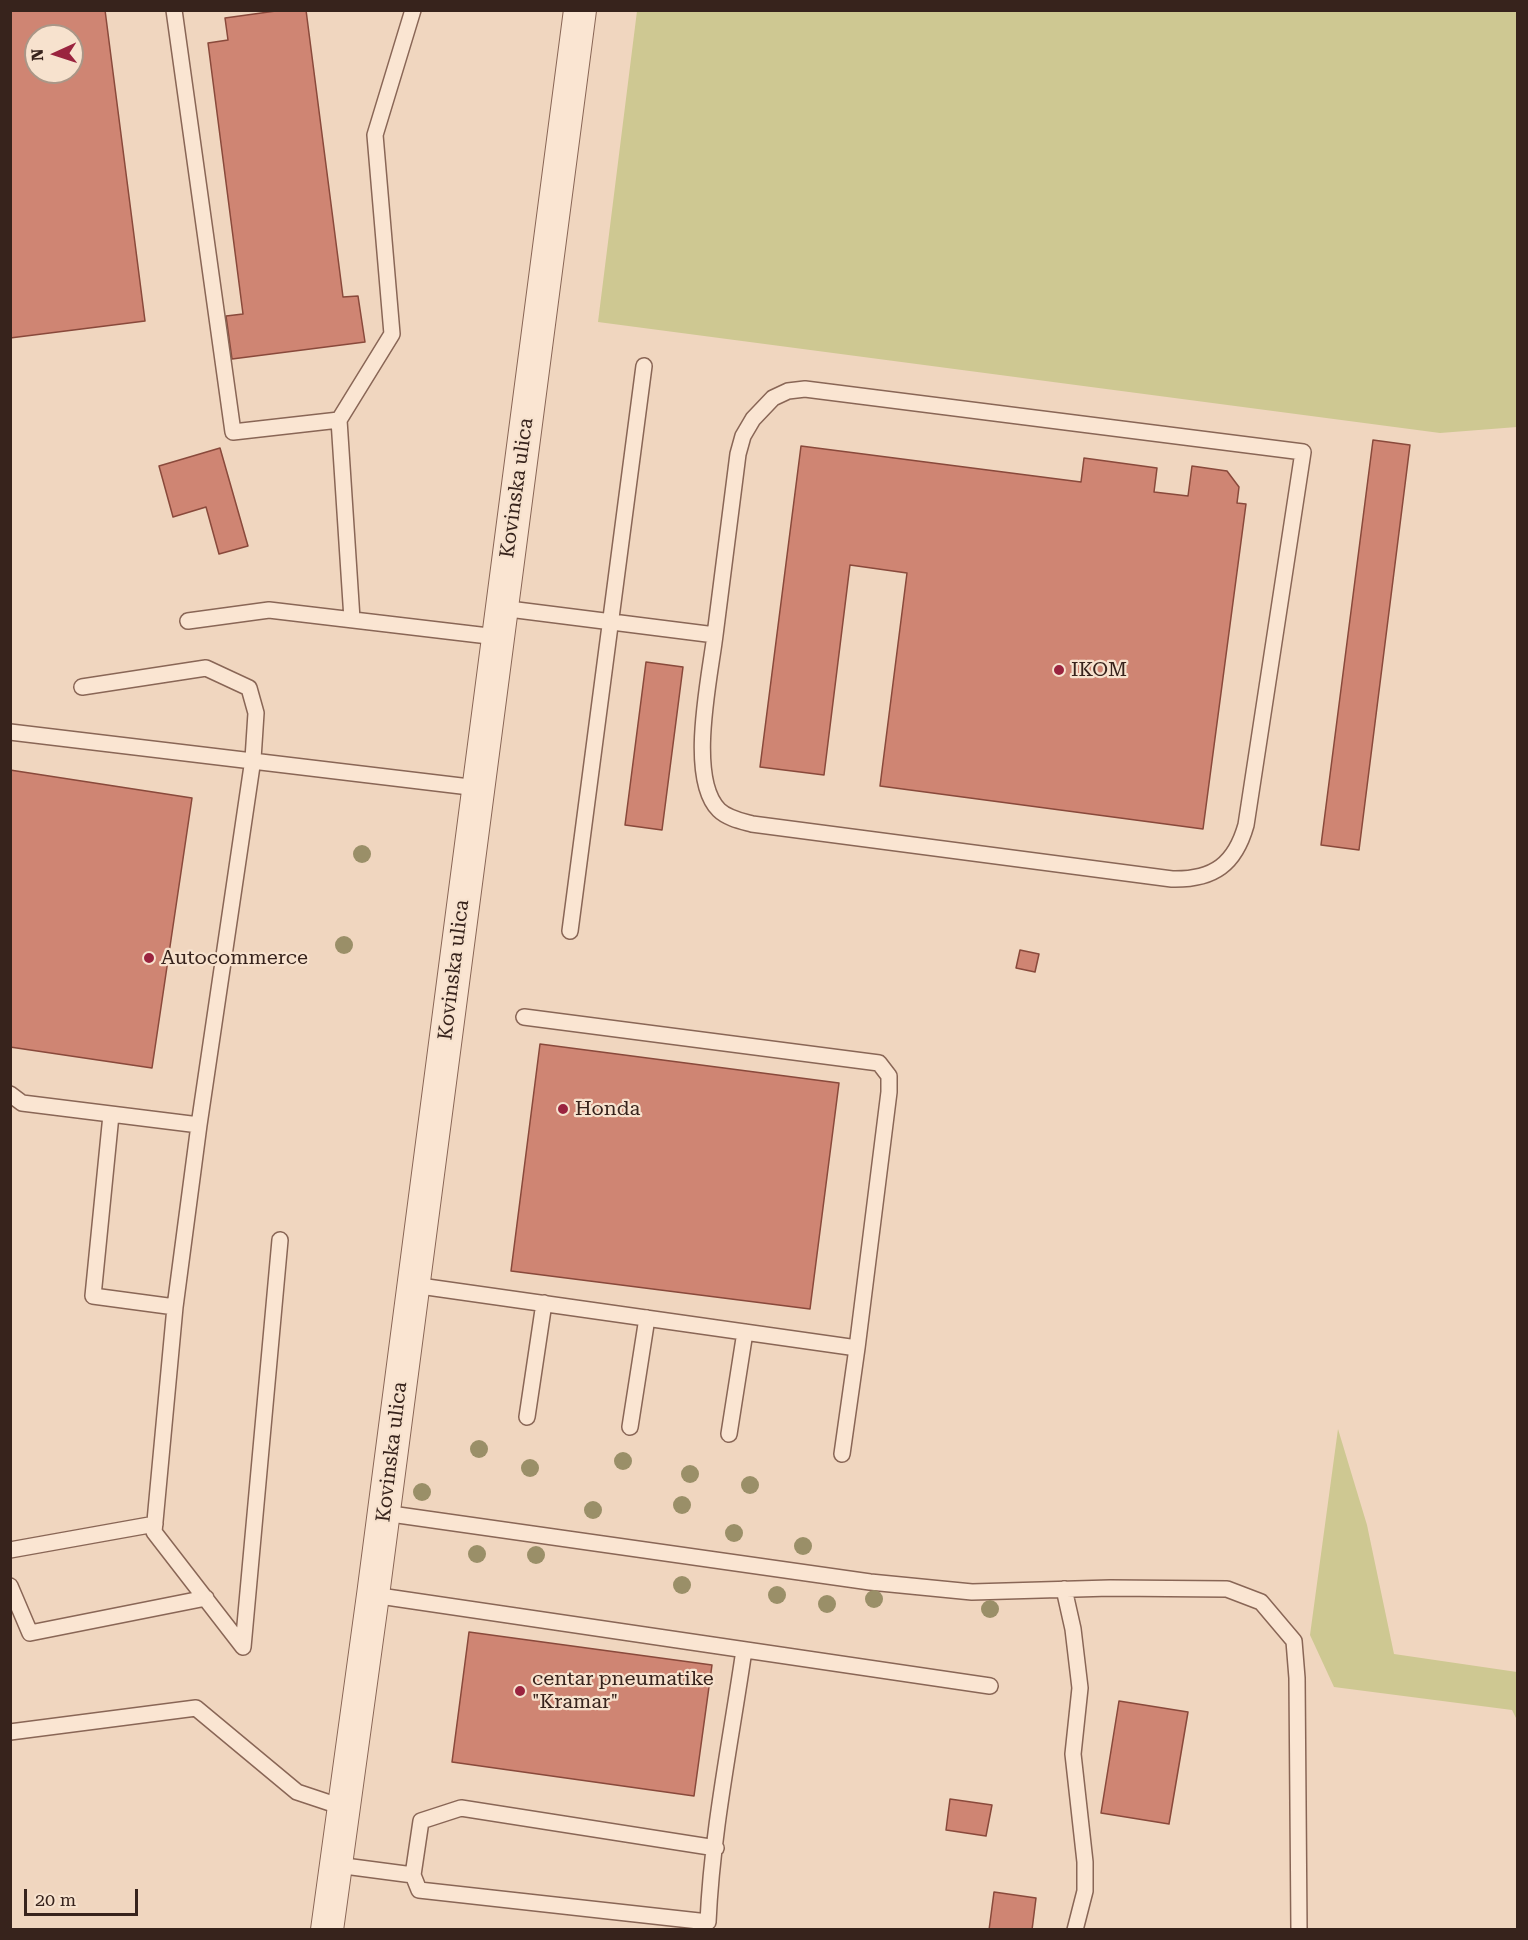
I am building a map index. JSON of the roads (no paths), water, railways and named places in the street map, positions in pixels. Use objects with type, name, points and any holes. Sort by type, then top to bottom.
[{"type":"street","name":"Kovinska ulica","points":[[327,1929],[384,1513],[580,10]]},
{"type":"lane","points":[[174,10],[233,432],[339,420]]},
{"type":"lane","points":[[352,619],[339,420],[392,334],[375,135],[413,10]]},
{"type":"lane","points":[[570,931],[644,366]]},
{"type":"lane","points":[[805,389],[1303,452],[1246,825],[1233,855],[1219,869],[1201,877],[1172,879],[735,820],[719,811],[709,795],[702,774],[702,747],[715,635],[738,454],[753,418],[773,399],[788,391],[805,389]]},
{"type":"lane","points":[[189,621],[269,610],[352,619],[609,623],[715,635]]},
{"type":"lane","points":[[82,687],[206,668],[249,688],[256,713],[253,759],[198,1125],[175,1307],[154,1532],[243,1647],[280,1240]]},
{"type":"lane","points":[[10,732],[253,759],[478,788]]},
{"type":"lane","points":[[524,1017],[879,1063],[888,1076],[889,1092],[842,1454]]},
{"type":"lane","points":[[10,1094],[22,1103],[198,1125]]},
{"type":"lane","points":[[111,1115],[93,1296],[175,1307]]},
{"type":"lane","points":[[413,1285],[857,1348]]},
{"type":"lane","points":[[527,1417],[544,1303]]},
{"type":"lane","points":[[630,1427],[647,1318]]},
{"type":"lane","points":[[729,1434],[745,1332]]},
{"type":"lane","points":[[384,1513],[870,1582],[972,1592],[1064,1589],[1227,1589],[1261,1602],[1294,1641],[1297,1678],[1299,1929]]},
{"type":"lane","points":[[10,1550],[155,1524]]},
{"type":"lane","points":[[10,1586],[30,1633],[206,1598]]},
{"type":"lane","points":[[1064,1589],[1073,1629],[1080,1688],[1073,1754],[1085,1862],[1085,1891],[1075,1929]]},
{"type":"lane","points":[[373,1595],[990,1686]]},
{"type":"lane","points":[[716,1848],[461,1808],[421,1821],[413,1875],[418,1890],[708,1922],[744,1650]]},
{"type":"lane","points":[[10,1732],[196,1708],[297,1792],[345,1808]]},
{"type":"lane","points":[[337,1865],[413,1875]]},
{"type":"place","name":"IKOM","points":[[1059,670]]},
{"type":"place","name":"Autocommerce","points":[[149,958]]},
{"type":"place","name":"Honda","points":[[563,1109]]},
{"type":"place","name":"centar pneumatike \"Kramar\"","points":[[520,1691]]}]
